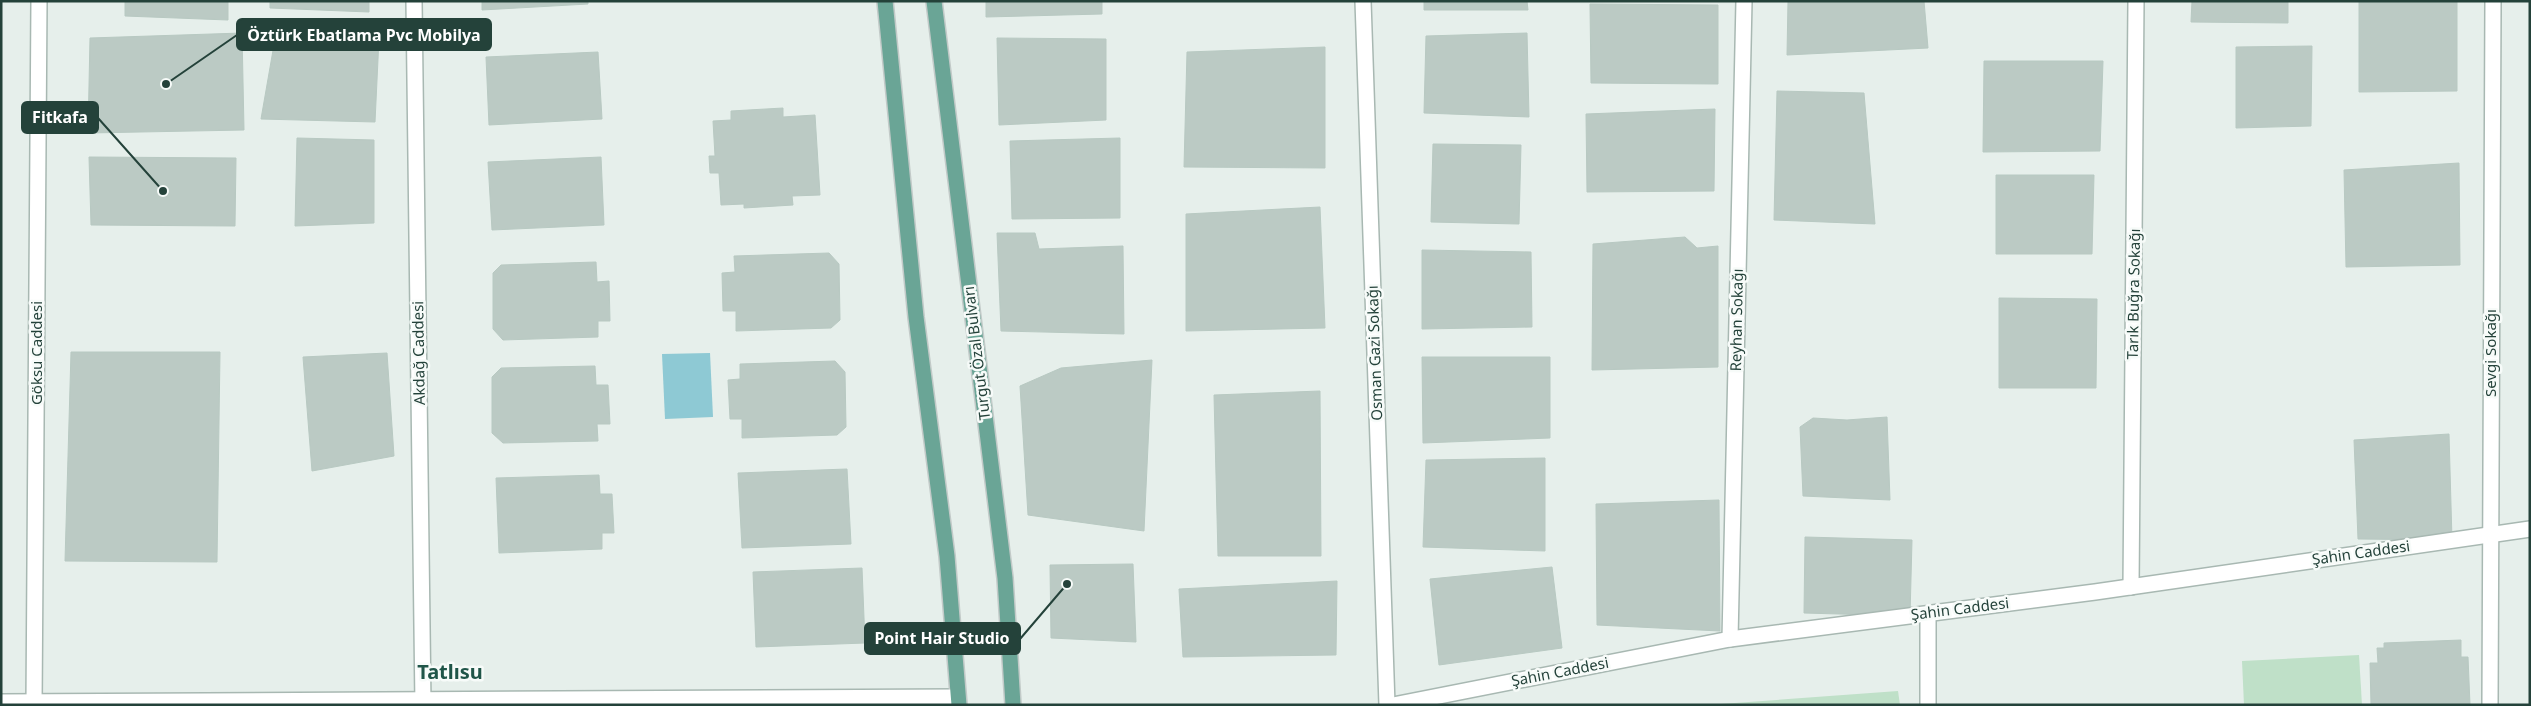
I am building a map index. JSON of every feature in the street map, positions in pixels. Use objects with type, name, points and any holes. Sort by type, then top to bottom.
[{"type":"main road","points":[[885,1],[916,317],[947,556],[958,701]]},
{"type":"main road","name":"Turgut Özal Bulvarı","points":[[934,1],[1005,578],[1012,705]]},
{"type":"street","name":"Göksu Caddesi","points":[[34,704],[39,1]]},
{"type":"street","name":"Akdağ Caddesi","points":[[414,1],[423,703]]},
{"type":"street","name":"Osman Gazi Sokağı","points":[[1363,1],[1387,705]]},
{"type":"street","name":"Reyhan Sokağı","points":[[1730,639],[1744,1]]},
{"type":"street","name":"Tarık Buğra Sokağı","points":[[2131,587],[2136,1]]},
{"type":"street","name":"Sevgi Sokağı","points":[[2490,705],[2493,1]]},
{"type":"street","name":"Şahin Caddesi","points":[[1393,705],[1730,639],[2131,587],[2530,529]]},
{"type":"street","points":[[1928,614],[1928,705]]},
{"type":"street","points":[[1,702],[34,704],[958,701]]},
{"type":"green space","points":[[2359,655],[2362,705],[2244,705],[2242,661]]},
{"type":"green space","points":[[1898,691],[1900,705],[1707,705]]},
{"type":"water","points":[[710,353],[713,417],[665,419],[662,354]]},
{"type":"building","points":[[125,1],[228,1],[228,20],[125,16]]},
{"type":"building","points":[[270,1],[369,1],[369,12],[270,8]]},
{"type":"building","points":[[482,1],[588,1],[588,4],[482,10]]},
{"type":"building","points":[[986,1],[1102,1],[1102,14],[986,17]]},
{"type":"building","points":[[1424,1],[1527,1],[1528,10],[1424,10]]},
{"type":"building","points":[[1788,1],[1924,1],[1928,48],[1787,55]]},
{"type":"building","points":[[2192,1],[2288,1],[2288,23],[2191,22]]},
{"type":"building","points":[[2359,1],[2457,1],[2457,91],[2359,92]]},
{"type":"building","points":[[1590,4],[1718,5],[1718,84],[1591,83]]},
{"type":"building","points":[[242,33],[244,130],[88,133],[90,38]]},
{"type":"building","points":[[1527,33],[1529,117],[1424,113],[1426,36]]},
{"type":"building","points":[[379,38],[375,122],[261,119],[275,39]]},
{"type":"building","points":[[997,38],[1106,39],[1106,120],[999,125]]},
{"type":"building","points":[[2312,46],[2311,126],[2236,128],[2236,47]]},
{"type":"building","points":[[1325,47],[1325,168],[1184,167],[1187,52]]},
{"type":"building","points":[[598,52],[602,119],[489,125],[486,57]]},
{"type":"building","points":[[1984,61],[2103,61],[2100,151],[1983,152]]},
{"type":"building","points":[[1777,91],[1864,93],[1875,224],[1774,220]]},
{"type":"building","points":[[783,108],[783,117],[815,115],[820,195],[792,196],[793,205],[744,208],[744,204],[721,205],[719,173],[710,173],[709,156],[715,156],[713,121],[731,120],[731,111]]},
{"type":"building","points":[[1715,109],[1714,191],[1587,192],[1586,114]]},
{"type":"building","points":[[297,138],[374,140],[374,223],[295,226]]},
{"type":"building","points":[[1120,138],[1120,218],[1012,219],[1010,141]]},
{"type":"building","points":[[1433,144],[1521,145],[1519,224],[1431,222]]},
{"type":"building","points":[[89,157],[236,158],[235,226],[91,225]]},
{"type":"building","points":[[601,157],[604,225],[492,230],[488,162]]},
{"type":"building","points":[[2459,163],[2460,265],[2346,267],[2344,170]]},
{"type":"building","points":[[1996,175],[2094,175],[2092,254],[1996,254]]},
{"type":"building","points":[[1320,207],[1325,328],[1186,331],[1186,214]]},
{"type":"building","points":[[997,233],[1035,233],[1039,249],[1123,246],[1124,334],[1001,331]]},
{"type":"building","points":[[1685,237],[1697,248],[1718,246],[1718,367],[1592,370],[1593,244]]},
{"type":"building","points":[[1422,250],[1531,252],[1532,327],[1422,329]]},
{"type":"building","points":[[829,253],[839,264],[840,320],[831,328],[736,331],[736,311],[723,311],[722,273],[735,272],[734,256]]},
{"type":"building","points":[[596,262],[597,282],[609,281],[610,321],[598,321],[598,337],[503,340],[493,329],[493,273],[501,265]]},
{"type":"building","points":[[1999,298],[2097,299],[2096,388],[1999,388]]},
{"type":"building","points":[[71,352],[220,352],[217,562],[65,561]]},
{"type":"building","points":[[387,353],[394,456],[312,471],[303,357]]},
{"type":"building","points":[[1422,357],[1550,357],[1550,438],[1423,443]]},
{"type":"building","points":[[1152,360],[1144,531],[1028,515],[1020,386],[1061,368]]},
{"type":"building","points":[[835,361],[845,372],[846,427],[837,435],[742,438],[742,419],[730,419],[728,380],[740,379],[740,364]]},
{"type":"building","points":[[595,366],[596,385],[608,385],[610,424],[597,424],[598,441],[503,443],[492,433],[492,377],[501,368]]},
{"type":"building","points":[[1320,391],[1321,556],[1218,556],[1214,395]]},
{"type":"building","points":[[1887,417],[1890,500],[1803,496],[1800,427],[1813,418],[1847,420]]},
{"type":"building","points":[[2449,434],[2452,540],[2358,539],[2354,440]]},
{"type":"building","points":[[1545,458],[1545,551],[1423,547],[1426,460]]},
{"type":"building","points":[[847,469],[851,544],[742,548],[738,473]]},
{"type":"building","points":[[599,475],[600,494],[612,494],[614,533],[602,533],[602,549],[499,553],[496,478]]},
{"type":"building","points":[[1719,500],[1720,631],[1597,625],[1596,504]]},
{"type":"building","points":[[1805,537],[1912,540],[1910,616],[1804,613]]},
{"type":"building","points":[[1133,564],[1136,642],[1051,638],[1050,565]]},
{"type":"building","points":[[1552,567],[1562,648],[1439,665],[1430,579]]},
{"type":"building","points":[[862,568],[865,643],[756,647],[753,572]]},
{"type":"building","points":[[1337,581],[1336,655],[1183,657],[1179,589]]},
{"type":"building","points":[[2461,640],[2461,657],[2468,657],[2470,705],[2371,705],[2370,663],[2378,663],[2377,648],[2384,648],[2384,643]]},
{"type":"place","name":"Öztürk Ebatlama Pvc Mobilya","points":[[166,84]]},
{"type":"place","name":"Fitkafa","points":[[163,191]]},
{"type":"place","name":"Point Hair Studio","points":[[1067,584]]},
{"type":"district","name":"Tatlısu","points":[[450,672]]}]
